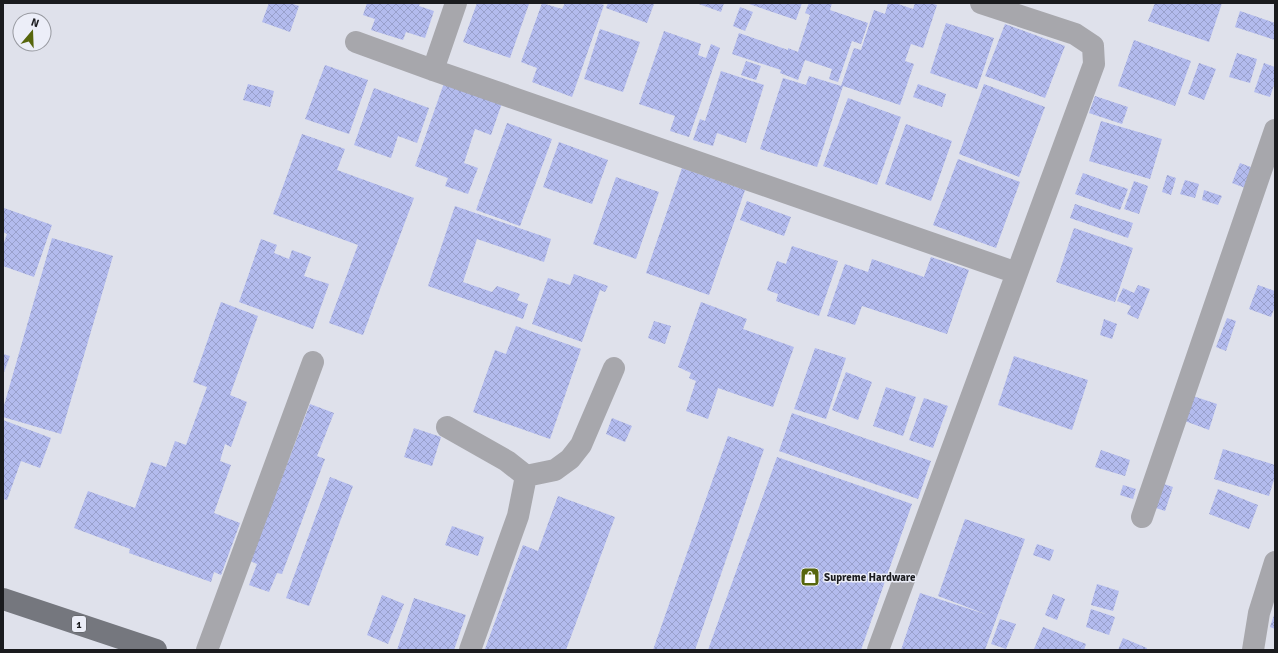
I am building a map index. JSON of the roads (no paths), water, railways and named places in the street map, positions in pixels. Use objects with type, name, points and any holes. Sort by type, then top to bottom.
[{"type":"main road","name":"1","points":[[3,599],[156,650]]},
{"type":"street","points":[[433,70],[456,3]]},
{"type":"street","points":[[878,650],[1094,64],[1092,46],[1075,34],[981,3]]},
{"type":"street","points":[[356,42],[1017,273]]},
{"type":"street","points":[[1142,517],[1275,130]]},
{"type":"street","points":[[207,650],[313,362]]},
{"type":"street","points":[[447,427],[507,461],[526,476],[555,470],[570,459],[581,445],[614,368]]},
{"type":"street","points":[[470,650],[518,516],[526,476]]},
{"type":"street","points":[[1253,650],[1259,613],[1275,562]]},
{"type":"place","name":"Supreme Hardware","points":[[810,577]]}]
